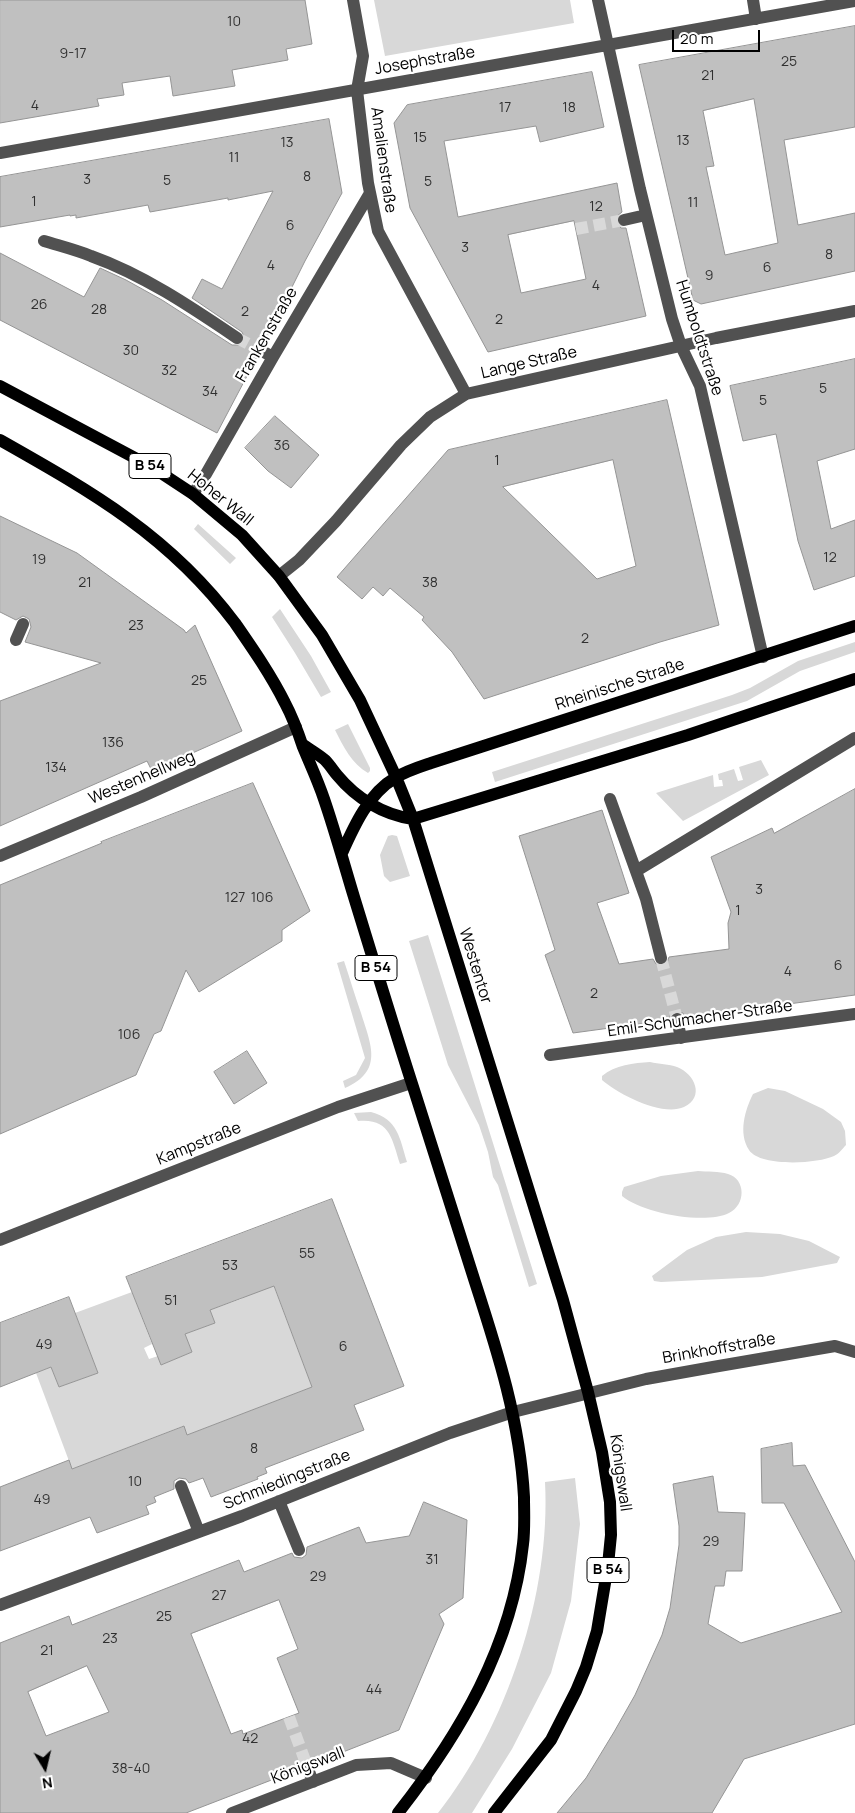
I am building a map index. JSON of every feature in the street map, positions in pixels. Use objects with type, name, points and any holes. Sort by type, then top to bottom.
[{"type":"main road","name":"Hoher Wall","points":[[0,386],[152,467],[193,494],[242,535],[280,576],[322,635],[360,700]]},
{"type":"main road","name":"B 54","points":[[0,440],[86,488],[155,538],[181,562],[222,607],[269,674],[296,727],[342,853],[488,1324],[513,1412],[522,1464],[524,1542],[516,1591],[502,1635],[487,1672],[454,1734],[426,1778],[398,1813]]},
{"type":"main road","name":"Rheinische Straße","points":[[396,777],[431,762],[855,626]]},
{"type":"main road","points":[[302,744],[325,760],[338,776],[369,803],[381,811],[396,817],[413,819],[688,735],[855,679]]},
{"type":"main road","name":"Westentor","points":[[360,700],[396,777],[413,819],[507,1122]]},
{"type":"main road","points":[[342,853],[369,803],[383,787],[396,777]]},
{"type":"main road","name":"Königswall","points":[[494,1813],[550,1740],[583,1675],[597,1631],[611,1535],[610,1502],[602,1452],[588,1392],[563,1300],[507,1122]]},
{"type":"street","name":"Amalienstraße","points":[[353,0],[363,56],[357,90],[370,193],[378,231],[466,394]]},
{"type":"street","name":"Humboldtstraße","points":[[598,0],[646,215],[672,319],[681,346],[700,386],[763,657]]},
{"type":"street","points":[[753,0],[756,19]]},
{"type":"street","name":"Josephstraße","points":[[0,153],[855,1]]},
{"type":"street","name":"Frankenstraße","points":[[193,494],[370,193]]},
{"type":"street","points":[[624,220],[646,215]]},
{"type":"street","points":[[44,242],[92,256],[146,278],[237,338]]},
{"type":"street","name":"Lange Straße","points":[[280,576],[299,560],[336,522],[401,445],[430,417],[466,394],[681,346],[855,311]]},
{"type":"street","points":[[260,350],[273,357]]},
{"type":"street","points":[[16,640],[23,624]]},
{"type":"street","name":"Westenhellweg","points":[[0,856],[141,797],[296,727]]},
{"type":"street","points":[[636,871],[855,738]]},
{"type":"street","points":[[610,798],[618,841],[636,871],[646,899],[661,958]]},
{"type":"street","name":"Emil-Schumacher-Straße","points":[[550,1055],[855,1014]]},
{"type":"street","points":[[677,1019],[681,1038]]},
{"type":"street","name":"Kampstraße","points":[[0,1240],[338,1106],[412,1083]]},
{"type":"street","name":"Brinkhoffstraße","points":[[588,1392],[646,1379],[835,1346],[855,1352]]},
{"type":"street","name":"Schmiedingstraße","points":[[0,1606],[199,1532],[450,1433],[513,1412],[588,1392]]},
{"type":"street","points":[[182,1486],[199,1532]]},
{"type":"street","points":[[279,1501],[299,1550]]},
{"type":"street","name":"Königswall","points":[[232,1813],[356,1765],[391,1764],[426,1778]]},
{"type":"street","points":[[307,1766],[313,1782]]},
{"type":"shaded area","points":[[374,0],[570,0],[574,23],[385,56]]},
{"type":"shaded area","points":[[198,524],[236,558],[230,564],[194,529]]},
{"type":"shaded area","points":[[280,609],[311,656],[331,692],[321,697],[272,617]]},
{"type":"shaded area","points":[[855,642],[855,652],[800,671],[747,701],[495,782],[492,772],[732,695],[750,688],[798,661]]},
{"type":"shaded area","points":[[348,724],[370,768],[368,773],[353,760],[335,730]]},
{"type":"shaded area","points":[[761,760],[769,775],[683,821],[656,793],[713,775],[714,787],[723,786],[718,774],[734,769],[738,781],[743,780],[739,767]]},
{"type":"shaded area","points":[[388,836],[397,836],[410,876],[390,882],[384,876],[380,855]]},
{"type":"shaded area","points":[[428,935],[537,1284],[529,1287],[498,1185],[493,1177],[488,1152],[479,1125],[448,1065],[409,941]]},
{"type":"shaded area","points":[[344,961],[371,1046],[370,1065],[365,1074],[345,1088],[343,1081],[356,1075],[365,1058],[337,963]]},
{"type":"shaded area","points":[[650,1062],[677,1067],[689,1075],[693,1080],[696,1092],[690,1103],[675,1109],[653,1107],[618,1092],[602,1080],[602,1076],[607,1072],[619,1067]]},
{"type":"shaded area","points":[[768,1088],[785,1091],[823,1109],[841,1122],[845,1131],[846,1145],[836,1155],[815,1161],[776,1161],[755,1155],[749,1150],[746,1143],[743,1129],[744,1122],[747,1107],[753,1094]]},
{"type":"shaded area","points":[[371,1112],[380,1115],[392,1125],[400,1138],[407,1162],[400,1164],[392,1139],[383,1127],[369,1121],[358,1121],[354,1113]]},
{"type":"shaded area","points":[[698,1171],[728,1174],[738,1181],[742,1192],[739,1204],[735,1209],[718,1216],[705,1218],[690,1217],[644,1208],[622,1196],[624,1187],[661,1176]]},
{"type":"shaded area","points":[[746,1232],[780,1234],[809,1241],[840,1257],[837,1263],[762,1277],[654,1281],[652,1276],[687,1250],[716,1237]]},
{"type":"shaded area","points":[[271,1279],[312,1387],[187,1435],[183,1426],[72,1469],[36,1373],[51,1367],[59,1387],[98,1373],[75,1313],[132,1292],[152,1344],[144,1348],[149,1359],[158,1356],[161,1365],[192,1352],[185,1334],[215,1323],[210,1310],[241,1299]]},
{"type":"shaded area","points":[[575,1478],[580,1524],[571,1601],[551,1673],[512,1749],[472,1813],[438,1813],[463,1778],[485,1740],[504,1699],[520,1656],[532,1613],[541,1568],[545,1525],[545,1482]]},
{"type":"building","points":[[0,0],[305,0],[312,44],[286,49],[288,60],[232,70],[235,86],[173,96],[170,76],[122,83],[124,95],[97,99],[99,106],[0,123]]},
{"type":"building","points":[[855,26],[855,127],[784,140],[798,225],[855,213],[855,271],[701,304],[693,300],[639,65]],"holes":[[[754,99],[778,243],[725,255],[706,167],[714,166],[703,111]]]},
{"type":"building","points":[[592,72],[604,127],[540,142],[536,126],[444,141],[458,217],[617,183],[622,212],[616,217],[616,222],[621,228],[626,228],[646,316],[488,352],[410,208],[394,123],[407,105]],"holes":[[[574,221],[586,279],[521,293],[508,235]]]},
{"type":"building","points":[[329,119],[342,193],[264,343],[256,343],[253,347],[253,354],[257,357],[217,433],[0,320],[0,253],[84,297],[100,268],[162,300],[232,345],[241,345],[245,339],[242,332],[192,298],[202,279],[222,289],[273,191],[150,212],[148,205],[76,218],[76,215],[70,215],[0,227],[0,177]]},
{"type":"building","points":[[855,359],[855,449],[817,461],[831,529],[855,520],[855,576],[814,590],[798,541],[776,434],[743,441],[730,386]]},
{"type":"building","points":[[667,400],[719,625],[660,642],[484,699],[452,652],[422,620],[424,617],[390,588],[383,596],[373,587],[362,599],[337,577],[448,450]],"holes":[[[613,460],[636,566],[597,579],[503,487]]]},
{"type":"building","points":[[275,416],[319,455],[291,488],[268,471],[245,448]]},
{"type":"building","points":[[0,516],[77,553],[186,633],[195,625],[242,731],[152,771],[147,761],[0,826],[0,701],[101,663],[25,642],[31,627],[29,619],[23,616],[16,620],[0,612]]},
{"type":"building","points":[[253,783],[310,911],[282,930],[282,941],[199,992],[186,970],[161,1031],[154,1034],[136,1075],[0,1134],[0,885],[101,842]]},
{"type":"building","points":[[855,789],[855,995],[685,1018],[683,1013],[676,1011],[671,1013],[669,1020],[573,1033],[545,955],[555,950],[519,836],[602,810],[629,893],[597,903],[619,964],[653,959],[656,964],[663,966],[667,963],[669,957],[729,949],[728,923],[731,912],[711,857],[772,828],[774,833]]},
{"type":"building","points":[[247,1051],[267,1083],[234,1104],[214,1072]]},
{"type":"building","points":[[332,1199],[404,1386],[354,1405],[364,1430],[265,1468],[267,1473],[257,1477],[258,1479],[211,1497],[203,1478],[189,1483],[186,1479],[179,1478],[174,1481],[174,1489],[154,1497],[156,1502],[146,1506],[149,1514],[97,1533],[90,1517],[0,1551],[0,1487],[69,1460],[72,1469],[184,1426],[187,1435],[312,1387],[274,1286],[210,1310],[215,1323],[185,1334],[192,1352],[161,1365],[126,1277]]},
{"type":"building","points":[[69,1297],[98,1373],[59,1387],[51,1367],[0,1387],[0,1323]]},
{"type":"building","points":[[792,1443],[793,1466],[805,1465],[855,1562],[855,1724],[744,1759],[712,1813],[557,1813],[586,1778],[614,1732],[635,1695],[662,1635],[670,1608],[679,1545],[679,1526],[673,1484],[713,1476],[718,1512],[745,1513],[742,1571],[726,1571],[724,1586],[715,1586],[708,1624],[741,1643],[842,1612],[784,1503],[762,1503],[761,1449]]},
{"type":"building","points":[[424,1502],[467,1520],[463,1598],[439,1614],[444,1624],[399,1730],[315,1763],[309,1758],[304,1759],[299,1764],[300,1769],[186,1813],[0,1813],[0,1643],[69,1616],[72,1625],[239,1560],[244,1572],[292,1553],[294,1557],[302,1558],[306,1555],[307,1547],[359,1527],[366,1543],[409,1536]],"holes":[[[279,1600],[298,1649],[277,1658],[299,1713],[243,1734],[242,1730],[231,1734],[191,1634]],[[87,1666],[109,1712],[46,1736],[28,1692]]]},
{"type":"tunnel","points":[[576,229],[624,220]]},
{"type":"tunnel","points":[[237,338],[260,350]]},
{"type":"tunnel","points":[[661,958],[677,1019]]},
{"type":"tunnel","points":[[289,1717],[307,1766]]}]
